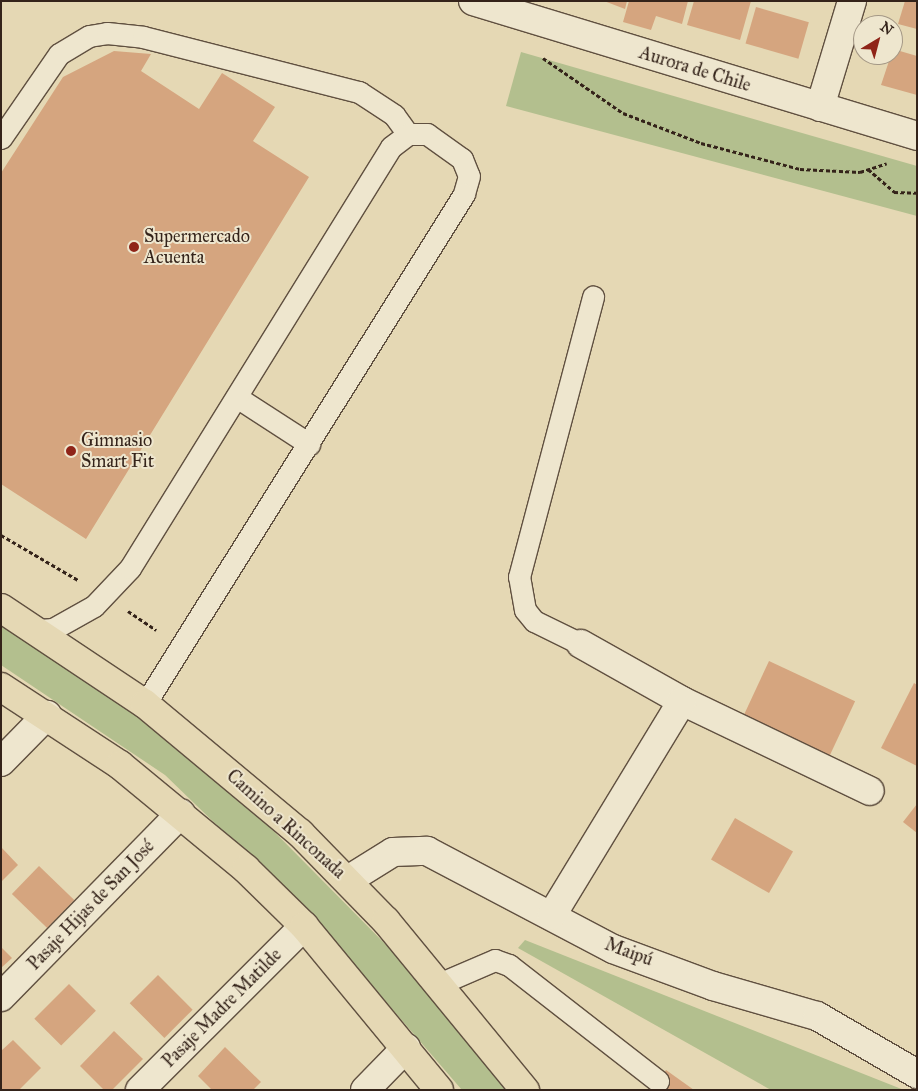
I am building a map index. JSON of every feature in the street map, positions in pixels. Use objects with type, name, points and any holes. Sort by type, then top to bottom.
[{"type":"main road","name":"Camino a Rinconada","points":[[1,608],[39,630],[145,704],[249,789],[348,880],[439,984],[525,1090]]},
{"type":"main road","points":[[1,687],[47,715],[181,813],[304,926],[439,1090]]},
{"type":"street","name":"Aurora de Chile","points":[[472,1],[917,136]]},
{"type":"street","points":[[820,107],[852,1]]},
{"type":"street","points":[[581,644],[682,701],[870,791]]},
{"type":"street","points":[[552,915],[682,701]]},
{"type":"street","points":[[1,762],[47,715]]},
{"type":"street","name":"Pasaje Hijas de San José","points":[[1,997],[181,813]]},
{"type":"street","name":"Maipú","points":[[348,880],[393,852],[426,851],[552,915],[613,949],[714,986],[817,1016],[917,1074]]},
{"type":"street","name":"Pasaje Madre Matilde","points":[[140,1090],[304,926]]},
{"type":"street","points":[[365,1090],[406,1048]]},
{"type":"lane","points":[[1,138],[59,54],[89,36],[107,33],[143,37],[359,92],[394,115],[408,134]]},
{"type":"lane","points":[[39,630],[54,629],[78,617],[117,585],[238,398],[391,147],[408,134],[427,134],[462,159],[468,186],[309,444],[145,704]]},
{"type":"lane","points":[[581,644],[534,621],[525,610],[520,577],[593,297]]},
{"type":"lane","points":[[238,398],[309,444]]},
{"type":"lane","points":[[439,984],[495,960],[508,965],[658,1081]]},
{"type":"path","points":[[521,16],[542,58],[623,113],[701,143],[800,169],[868,169],[894,160]]},
{"type":"path","points":[[868,169],[894,192],[917,193]]},
{"type":"green space","points":[[521,52],[917,166],[917,216],[506,106]]},
{"type":"green space","points":[[1,623],[52,654],[221,778],[402,961],[506,1090],[462,1090],[317,922],[165,775],[1,665]]},
{"type":"green space","points":[[525,940],[904,1090],[771,1090],[518,948]]},
{"type":"building","points":[[604,1],[627,1],[625,9]]},
{"type":"building","points":[[629,1],[688,1],[682,24],[656,16],[651,30],[623,22]]},
{"type":"building","points":[[694,1],[751,1],[740,40],[687,25]]},
{"type":"building","points":[[905,1],[917,1],[917,29],[903,25],[903,15],[901,15]]},
{"type":"building","points":[[756,7],[809,22],[798,59],[746,44]]},
{"type":"building","name":"Supermercado Acuenta","points":[[114,51],[151,54],[141,71],[199,109],[222,73],[275,107],[253,141],[309,177],[86,539],[1,484],[1,173],[63,77]]},
{"type":"building","points":[[903,52],[917,56],[917,95],[881,85],[888,65],[903,65]]},
{"type":"building","points":[[769,661],[855,701],[830,756],[744,715]]},
{"type":"building","points":[[914,683],[917,685],[917,766],[881,748]]},
{"type":"building","points":[[917,804],[917,833],[903,822]]},
{"type":"building","points":[[735,818],[793,852],[769,893],[711,860]]},
{"type":"building","points":[[1,847],[18,865],[1,882]]},
{"type":"building","points":[[39,866],[74,900],[47,928],[12,894]]},
{"type":"building","points":[[1,947],[12,958],[1,968]]},
{"type":"building","points":[[158,975],[193,1010],[164,1038],[130,1003]]},
{"type":"building","points":[[69,984],[96,1011],[61,1046],[34,1019]]},
{"type":"building","points":[[114,1031],[143,1059],[112,1090],[104,1090],[80,1066]]},
{"type":"building","points":[[13,1040],[41,1068],[19,1090],[1,1090],[1,1051]]},
{"type":"building","points":[[225,1047],[261,1082],[253,1090],[212,1090],[198,1076]]},
{"type":"building","points":[[666,1070],[694,1090],[652,1090]]},
{"type":"place","name":"Supermercado Acuenta","points":[[134,247]]},
{"type":"place","name":"Gimnasio Smart Fit","points":[[71,451]]}]
